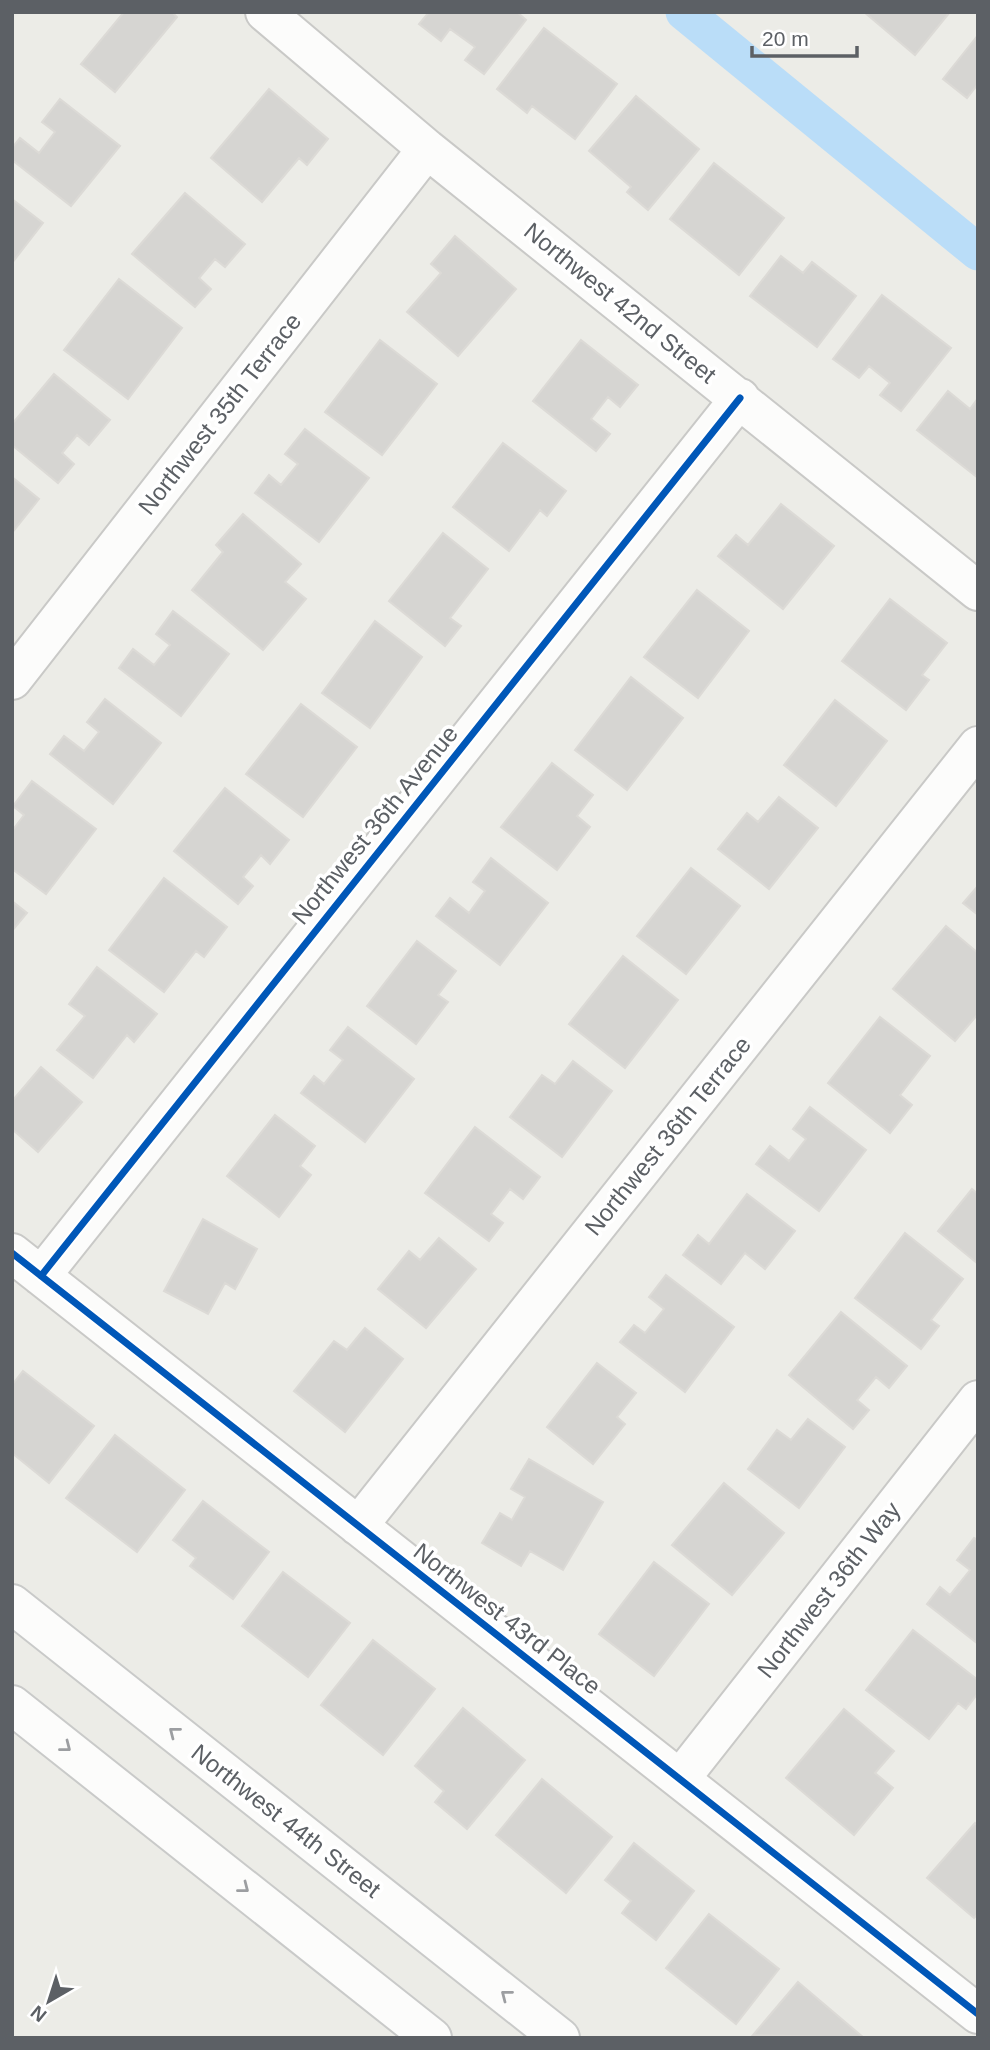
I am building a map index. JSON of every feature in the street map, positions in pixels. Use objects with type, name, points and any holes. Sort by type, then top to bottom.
[{"type":"street","name":"Northwest 42nd Street","points":[[265,12],[427,149],[978,591]]},
{"type":"street","name":"Northwest 35th Terrace","points":[[12,680],[427,149]]},
{"type":"street","name":"Northwest 36th Avenue","points":[[27,1265],[740,398]]},
{"type":"street","name":"Northwest 36th Terrace","points":[[358,1526],[978,746]]},
{"type":"street","name":"Northwest 43rd Place","points":[[27,1265],[978,2014]]},
{"type":"street","name":"Northwest 36th Way","points":[[680,1779],[978,1400]]},
{"type":"street","name":"Northwest 44th Street","points":[[12,1604],[560,2038]]},
{"type":"street","points":[[12,1704],[432,2038]]},
{"type":"building","points":[[124,12],[172,12],[177,17],[115,92],[81,64]]},
{"type":"building","points":[[429,12],[517,12],[526,20],[484,74],[465,60],[475,47],[450,29],[441,41],[419,24]]},
{"type":"building","points":[[864,12],[950,12],[915,55]]},
{"type":"building","points":[[544,28],[617,84],[575,139],[532,106],[527,113],[497,89]]},
{"type":"building","points":[[978,35],[978,84],[967,98],[943,79]]},
{"type":"building","points":[[269,89],[328,139],[307,165],[299,158],[262,202],[211,158]]},
{"type":"building","points":[[636,96],[699,149],[648,210],[627,192],[631,187],[589,151]]},
{"type":"building","points":[[60,99],[120,146],[71,206],[12,160],[12,148],[20,138],[39,153],[55,132],[42,122]]},
{"type":"building","points":[[714,163],[784,218],[739,275],[670,219]]},
{"type":"building","points":[[185,193],[245,244],[225,267],[215,259],[199,278],[211,289],[195,307],[132,254]]},
{"type":"building","points":[[12,199],[43,223],[12,263]]},
{"type":"building","points":[[455,236],[516,289],[458,356],[407,312],[441,273],[431,264]]},
{"type":"building","points":[[781,256],[803,273],[812,262],[856,296],[817,347],[750,296]]},
{"type":"building","points":[[119,279],[182,328],[128,399],[64,350]]},
{"type":"building","points":[[882,295],[951,348],[901,411],[880,395],[890,383],[869,366],[859,378],[833,359]]},
{"type":"building","points":[[380,340],[437,384],[382,455],[325,412]]},
{"type":"building","points":[[581,340],[638,385],[620,407],[608,397],[591,419],[610,434],[596,451],[533,401]]},
{"type":"building","points":[[54,374],[110,420],[89,445],[77,435],[62,453],[74,464],[58,483],[12,445],[12,424]]},
{"type":"building","points":[[948,391],[970,409],[978,398],[978,478],[917,430]]},
{"type":"building","points":[[305,429],[369,478],[319,542],[255,493],[269,475],[281,485],[298,464],[285,454]]},
{"type":"building","points":[[503,443],[566,491],[547,516],[540,510],[509,551],[453,507]]},
{"type":"building","points":[[12,477],[39,499],[12,533]]},
{"type":"building","points":[[781,504],[834,546],[783,609],[718,556],[736,535],[748,545]]},
{"type":"building","points":[[243,514],[301,564],[285,582],[306,599],[263,650],[192,590],[223,552],[216,545]]},
{"type":"building","points":[[443,533],[488,569],[450,618],[461,626],[445,646],[389,601]]},
{"type":"building","points":[[697,590],[749,631],[698,698],[644,657]]},
{"type":"building","points":[[890,599],[947,643],[922,675],[929,680],[906,710],[842,661]]},
{"type":"building","points":[[173,611],[229,654],[181,716],[119,668],[133,649],[154,665],[170,645],[156,634]]},
{"type":"building","points":[[375,621],[422,657],[370,728],[322,693]]},
{"type":"building","points":[[631,677],[683,718],[627,790],[575,750]]},
{"type":"building","points":[[105,699],[161,743],[113,804],[50,754],[64,736],[84,751],[99,732],[87,722]]},
{"type":"building","points":[[835,700],[887,741],[836,806],[784,765]]},
{"type":"building","points":[[301,704],[357,747],[303,817],[246,774]]},
{"type":"building","points":[[552,763],[593,795],[577,816],[590,827],[557,870],[501,827]]},
{"type":"building","points":[[32,781],[96,829],[46,894],[12,869],[12,831],[24,815],[13,806]]},
{"type":"building","points":[[225,788],[289,840],[270,864],[261,855],[243,877],[253,886],[238,904],[174,851]]},
{"type":"building","points":[[779,797],[818,828],[769,889],[718,849],[747,813],[758,822]]},
{"type":"building","points":[[491,858],[548,903],[500,965],[436,916],[450,898],[469,913],[485,891],[473,882]]},
{"type":"building","points":[[691,868],[740,906],[686,974],[637,936]]},
{"type":"building","points":[[164,878],[227,927],[204,957],[196,951],[164,992],[109,950]]},
{"type":"building","points":[[978,888],[978,915],[963,903]]},
{"type":"building","points":[[12,901],[27,913],[12,931]]},
{"type":"building","points":[[946,926],[978,953],[978,1014],[955,1041],[893,989]]},
{"type":"building","points":[[417,941],[456,971],[438,995],[448,1002],[416,1044],[367,1006]]},
{"type":"building","points":[[623,956],[678,1000],[625,1068],[569,1024]]},
{"type":"building","points":[[97,967],[157,1014],[134,1042],[127,1035],[93,1078],[57,1050],[85,1016],[69,1004]]},
{"type":"building","points":[[880,1017],[930,1056],[900,1095],[912,1105],[890,1133],[828,1083]]},
{"type":"building","points":[[348,1027],[414,1079],[365,1142],[301,1093],[314,1076],[324,1084],[343,1060],[330,1050]]},
{"type":"building","points":[[573,1061],[612,1091],[562,1157],[510,1117],[542,1075],[555,1084]]},
{"type":"building","points":[[41,1067],[82,1102],[38,1152],[12,1129],[12,1101]]},
{"type":"building","points":[[810,1107],[866,1150],[819,1211],[756,1164],[770,1146],[789,1161],[806,1139],[793,1129]]},
{"type":"building","points":[[275,1115],[315,1146],[300,1166],[311,1175],[279,1217],[227,1176]]},
{"type":"building","points":[[475,1127],[540,1177],[523,1199],[510,1189],[491,1214],[503,1223],[489,1241],[425,1193]]},
{"type":"building","points":[[972,1189],[978,1194],[978,1264],[938,1231]]},
{"type":"building","points":[[747,1194],[795,1231],[765,1269],[745,1253],[721,1284],[683,1255],[698,1235],[709,1244]]},
{"type":"building","points":[[203,1219],[257,1249],[235,1289],[225,1283],[208,1314],[164,1291]]},
{"type":"building","points":[[905,1233],[963,1279],[931,1320],[939,1326],[921,1349],[855,1298]]},
{"type":"building","points":[[439,1238],[476,1269],[426,1328],[378,1289],[409,1251],[420,1260]]},
{"type":"building","points":[[666,1275],[734,1327],[685,1392],[620,1342],[634,1325],[645,1333],[664,1309],[649,1297]]},
{"type":"building","points":[[841,1312],[907,1366],[889,1388],[876,1377],[857,1400],[869,1410],[853,1429],[789,1375]]},
{"type":"building","points":[[365,1328],[403,1359],[345,1432],[294,1391],[334,1341],[347,1350]]},
{"type":"building","points":[[597,1363],[636,1393],[617,1417],[625,1424],[593,1464],[547,1427]]},
{"type":"building","points":[[23,1371],[94,1426],[49,1483],[12,1453],[12,1385]]},
{"type":"building","points":[[808,1419],[845,1447],[799,1508],[748,1469],[777,1430],[791,1440]]},
{"type":"building","points":[[115,1435],[185,1490],[137,1552],[66,1498]]},
{"type":"building","points":[[529,1459],[603,1502],[563,1570],[530,1551],[521,1566],[482,1543],[500,1513],[512,1520],[525,1497],[511,1489]]},
{"type":"building","points":[[724,1483],[784,1533],[732,1595],[672,1545]]},
{"type":"building","points":[[203,1501],[269,1552],[233,1599],[190,1566],[196,1558],[173,1540]]},
{"type":"building","points":[[974,1538],[978,1540],[978,1644],[927,1604],[940,1587],[950,1595],[970,1570],[957,1560]]},
{"type":"building","points":[[654,1562],[709,1604],[654,1676],[599,1634]]},
{"type":"building","points":[[283,1572],[350,1623],[308,1677],[242,1626]]},
{"type":"building","points":[[913,1630],[978,1680],[978,1693],[966,1709],[958,1703],[929,1739],[866,1690]]},
{"type":"building","points":[[373,1640],[435,1689],[383,1755],[321,1705]]},
{"type":"building","points":[[463,1708],[525,1760],[467,1829],[435,1802],[444,1791],[415,1766]]},
{"type":"building","points":[[844,1709],[894,1751],[875,1773],[893,1788],[854,1835],[786,1778]]},
{"type":"building","points":[[542,1779],[612,1837],[566,1893],[496,1835]]},
{"type":"building","points":[[975,1823],[978,1826],[978,1914],[974,1918],[927,1878]]},
{"type":"building","points":[[634,1843],[694,1891],[656,1940],[622,1913],[631,1901],[605,1880]]},
{"type":"building","points":[[709,1914],[779,1969],[736,2024],[666,1968]]},
{"type":"building","points":[[798,1982],[864,2038],[753,2035]]},
{"type":"waterway","points":[[684,12],[978,252]]},
{"type":"cycle path","points":[[41,1276],[740,398]]},
{"type":"cycle path","points":[[12,1253],[978,2014]]}]
